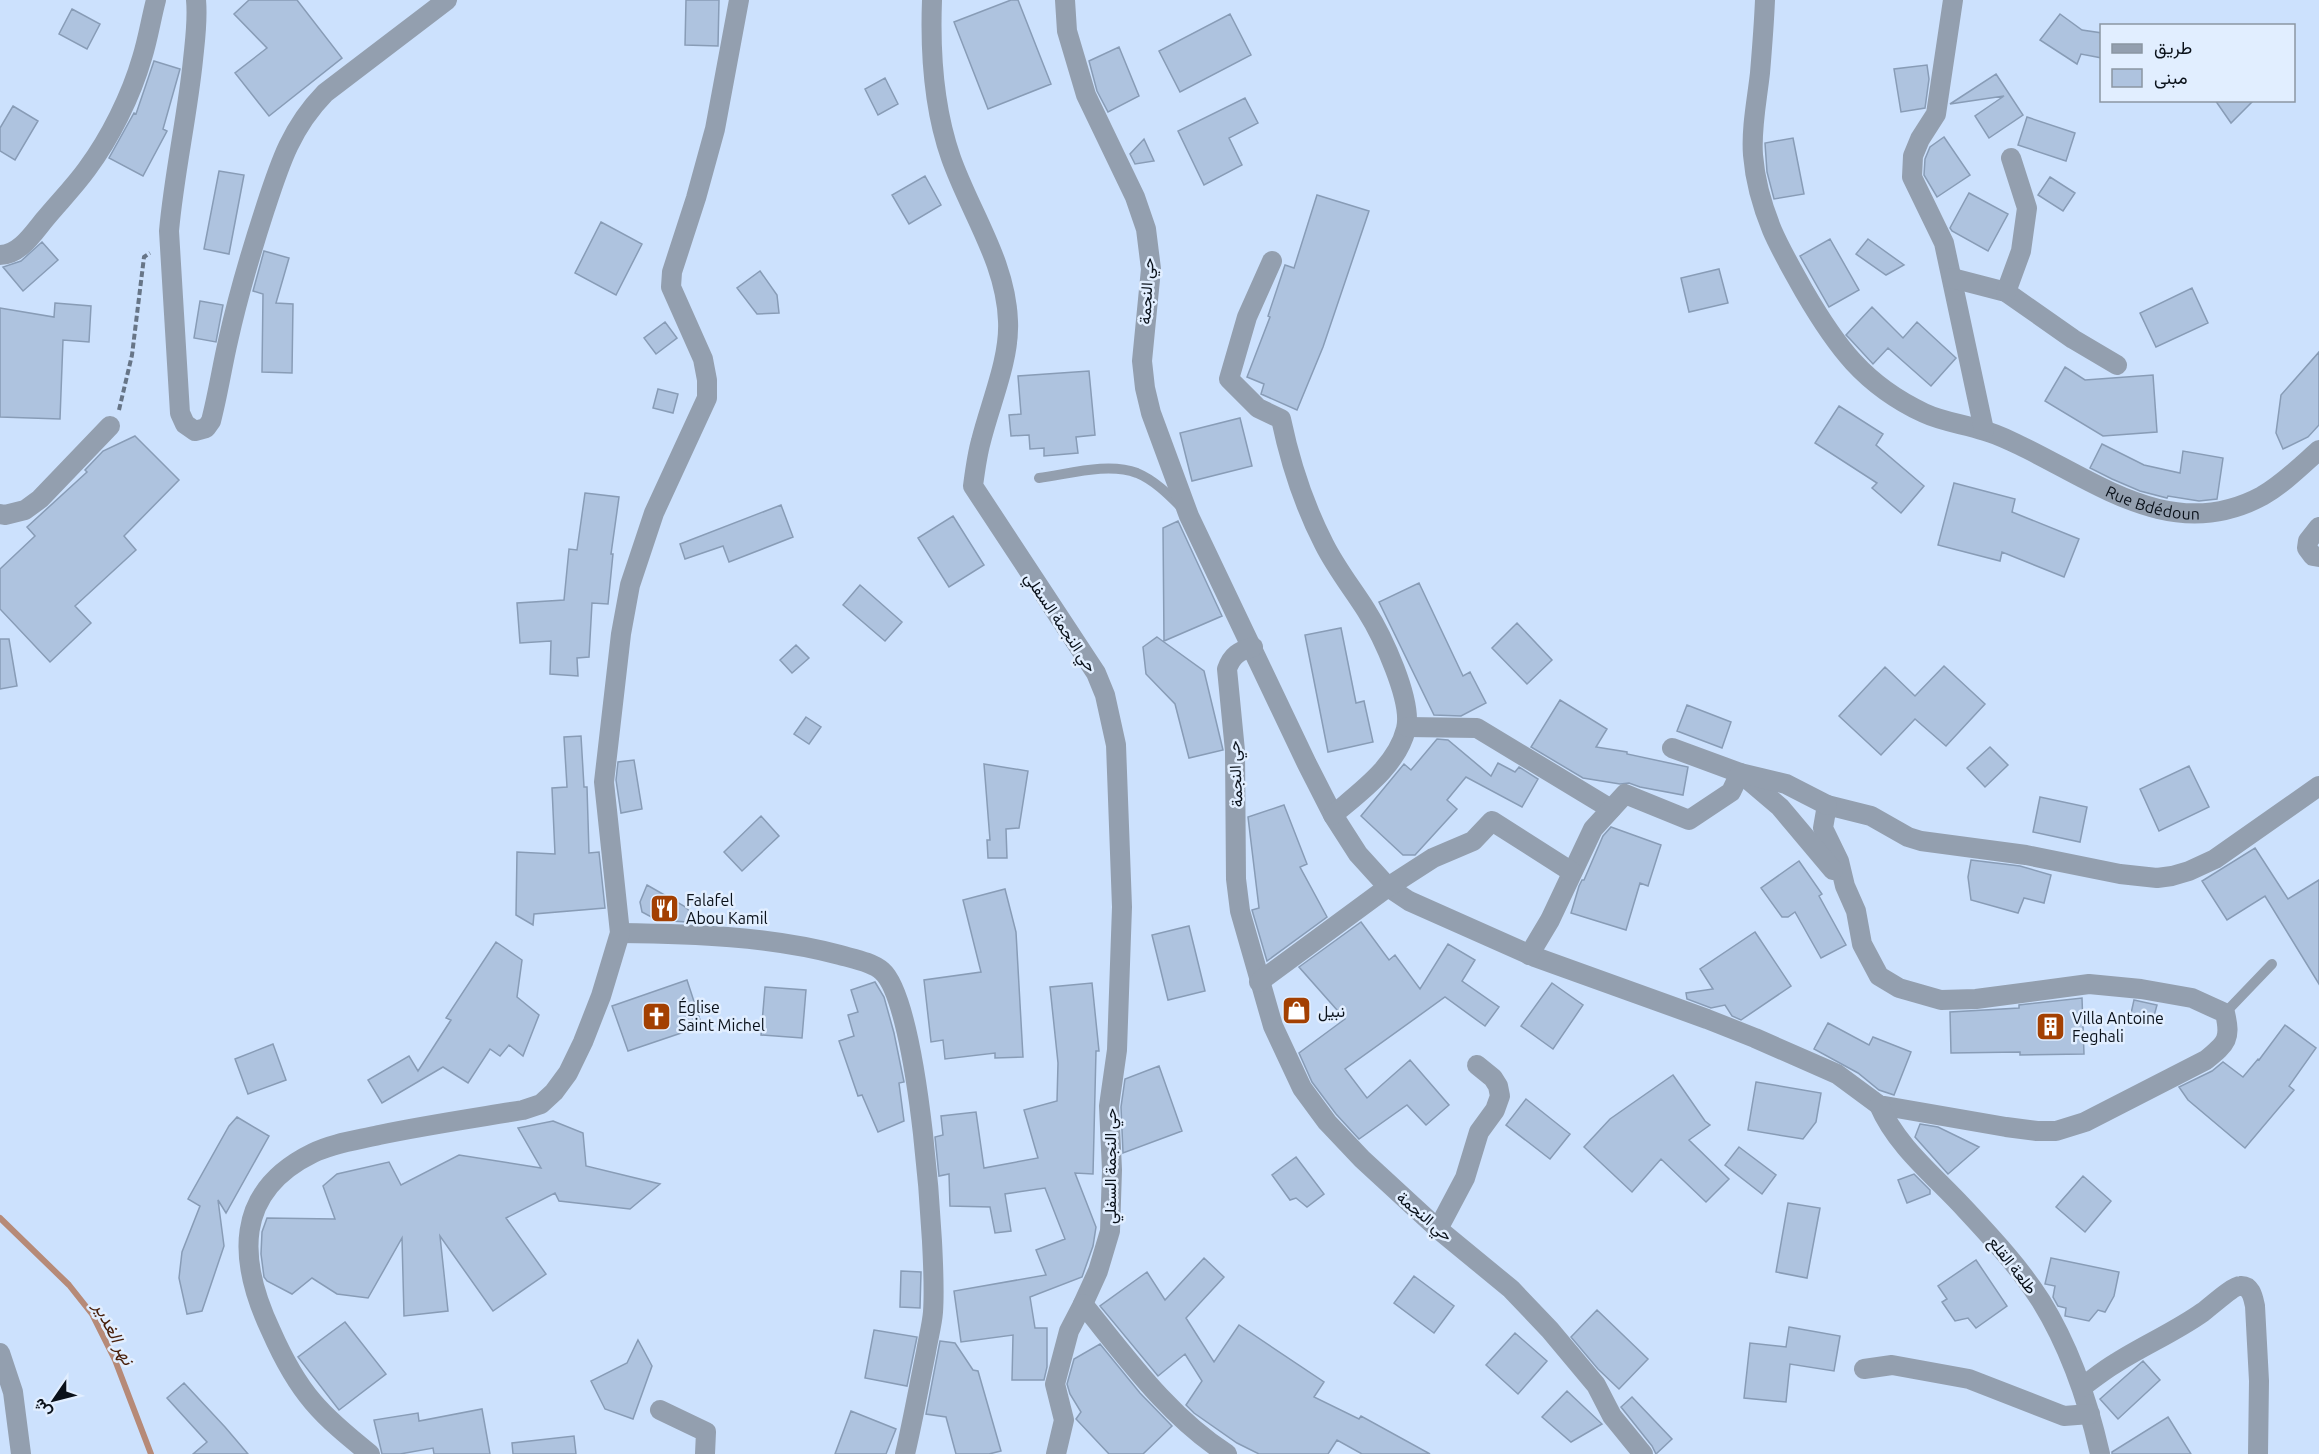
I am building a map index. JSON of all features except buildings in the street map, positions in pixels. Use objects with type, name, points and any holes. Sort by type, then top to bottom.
[{"type":"street","points":[[0,255],[6,255],[17,249],[30,237],[86,171],[100,150],[117,119],[142,60],[156,0]]},
{"type":"street","points":[[196,0],[198,15],[189,101],[172,201],[170,242],[180,413],[190,429],[201,430],[211,421],[228,339],[255,240],[284,152],[296,129],[309,109],[332,87],[447,0]]},
{"type":"street","points":[[370,1454],[313,1402],[285,1363],[256,1298],[248,1256],[250,1225],[259,1200],[275,1179],[314,1152],[351,1141],[523,1110],[541,1104],[554,1092],[583,1042],[601,996],[620,933],[604,782],[621,634],[630,585],[654,513],[707,398],[707,380],[703,359],[671,287],[672,272],[716,129],[739,0]]},
{"type":"street","name":"حي النجمة السفلي","points":[[932,0],[932,75],[938,107],[950,157],[1000,273],[1008,321],[1007,342],[981,442],[973,486],[1023,565],[1096,672],[1105,696],[1116,745],[1122,907],[1117,1050],[1108,1106],[1112,1170],[1110,1231],[1098,1270],[1069,1331],[1055,1384],[1064,1420],[1056,1454]]},
{"type":"street","name":"حي النجمة","points":[[1065,0],[1068,31],[1086,95],[1135,197],[1146,229],[1151,269],[1142,361],[1151,413],[1190,516],[1253,647],[1238,652],[1230,660],[1227,680],[1235,751],[1239,901],[1259,982],[1273,1026],[1302,1088],[1327,1122],[1362,1159],[1438,1228],[1511,1289],[1550,1330],[1596,1385],[1612,1416],[1643,1454]]},
{"type":"street","name":"Rue Bdédoun","points":[[1766,0],[1753,131],[1753,157],[1763,205],[1790,267],[1835,343],[1866,375],[1886,391],[1924,414],[1946,422],[1984,430],[2026,448],[2122,498],[2150,508],[2178,514],[2201,514],[2245,503],[2279,485],[2319,450]]},
{"type":"street","points":[[1953,0],[1936,114],[1920,139],[1913,156],[1912,177],[1944,243],[1984,430]]},
{"type":"street","points":[[2006,292],[2021,251],[2028,208],[2011,158]]},
{"type":"street","points":[[1272,261],[1247,317],[1229,379],[1258,408],[1281,419],[1290,460],[1323,543],[1366,611],[1396,676],[1406,706],[1407,727],[1401,746],[1387,765],[1333,815]]},
{"type":"street","points":[[1952,278],[2006,292],[2073,339],[2117,365]]},
{"type":"street","points":[[0,514],[25,510],[40,499],[110,426]]},
{"type":"street","points":[[2319,527],[2308,541],[2307,548],[2313,556],[2319,557]]},
{"type":"street","points":[[1253,647],[1333,815],[1358,854],[1388,887],[1409,901],[1529,955],[1755,1038],[1837,1074],[1879,1105],[2006,1127],[2056,1131],[2085,1122],[2206,1060],[2221,1048],[2228,1038],[2229,1029],[2225,1013],[2192,998],[2141,989],[2089,984],[1976,999],[1941,1000],[1899,988],[1879,976],[1862,944],[1856,911],[1845,886],[1839,861],[1823,828],[1827,805]]},
{"type":"street","points":[[1407,727],[1477,728],[1611,808]]},
{"type":"street","points":[[1672,748],[1740,773],[1786,784],[1827,805],[1871,816],[1908,837],[1921,841],[2026,855],[2120,874],[2157,878],[2189,871],[2215,859],[2319,786]]},
{"type":"street","points":[[1529,955],[1550,920],[1593,829],[1625,794],[1689,820],[1731,792],[1740,773]]},
{"type":"street","points":[[1740,773],[1780,807],[1811,841],[1845,886]]},
{"type":"street","points":[[1259,982],[1388,887],[1433,858],[1473,841],[1492,821],[1572,872]]},
{"type":"street","points":[[620,933],[705,934],[784,943],[862,961],[881,970],[893,986],[900,1004],[915,1066],[934,1264],[933,1315],[905,1454]]},
{"type":"street","points":[[1438,1228],[1465,1178],[1479,1132],[1495,1110],[1500,1096],[1493,1078],[1477,1065]]},
{"type":"street","name":"طلعة القلع","points":[[1879,1105],[1886,1122],[1904,1145],[2011,1259],[2042,1302],[2082,1387],[2100,1454]]},
{"type":"street","points":[[2082,1387],[2116,1363],[2184,1325],[2222,1299],[2231,1289],[2239,1286],[2246,1287],[2252,1294],[2255,1306],[2259,1381],[2258,1454]]},
{"type":"street","points":[[1083,1304],[1169,1407],[1201,1437],[1227,1454]]},
{"type":"street","points":[[0,1353],[13,1392],[21,1454]]},
{"type":"street","points":[[1864,1369],[1892,1365],[1969,1379],[2064,1416],[2090,1414]]},
{"type":"street","points":[[660,1410],[706,1432],[705,1454]]},
{"type":"lane","points":[[1039,478],[1115,469],[1135,473],[1166,492],[1190,516]]},
{"type":"lane","points":[[2225,1013],[2272,964]]},
{"type":"path","points":[[110,426],[117,417],[132,355],[144,257],[170,242]]},
{"type":"waterway","name":"نهر الغدير","points":[[0,1218],[69,1285],[92,1314],[115,1360],[151,1454]]},
{"type":"place","name":"Falafel Abou Kamil","points":[[665,909]]},
{"type":"place","name":"نبيل","points":[[1297,1011]]},
{"type":"place","name":"Église Saint Michel","points":[[657,1016]]},
{"type":"place","name":"Villa Antoine Feghali","points":[[2051,1027]]}]
